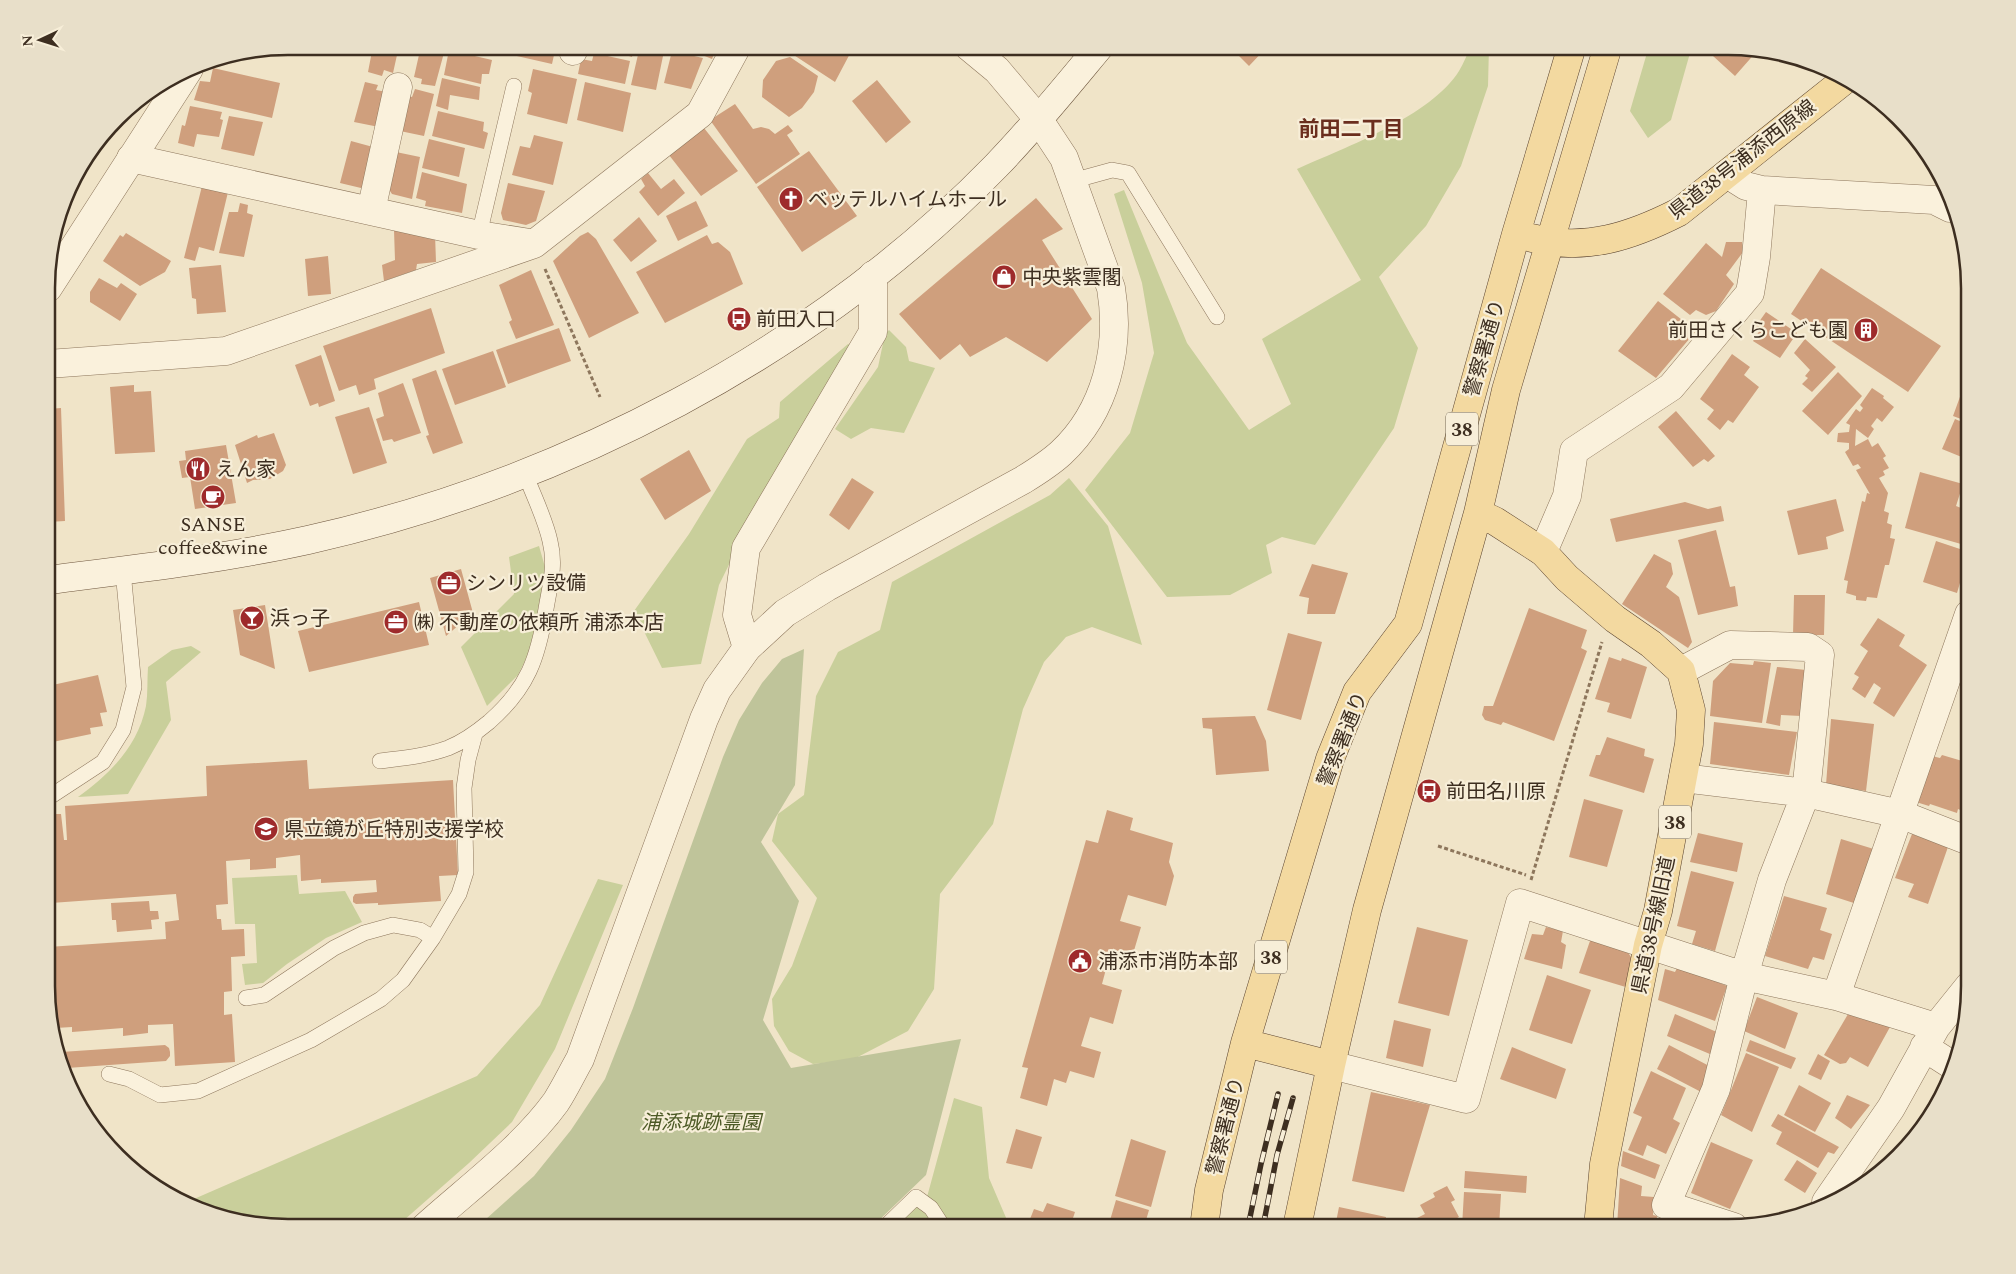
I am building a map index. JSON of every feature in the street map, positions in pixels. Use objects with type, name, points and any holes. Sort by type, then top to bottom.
[{"type":"main road","name":"38","points":[[1516,234],[1569,55]]},
{"type":"main road","name":"38","points":[[1550,243],[1605,55]]},
{"type":"main road","name":"県道38号浦添西原線","points":[[1516,234],[1550,243],[1592,242],[1618,238],[1647,228],[1679,212],[1840,84]]},
{"type":"main road","name":"警察署通り","points":[[1205,1219],[1209,1190],[1245,1043],[1330,759],[1358,692],[1408,624],[1516,234]]},
{"type":"main road","name":"警察署通り","points":[[1299,1219],[1331,1064],[1367,910],[1478,513],[1506,390],[1550,243]]},
{"type":"main road","points":[[1408,624],[1434,608],[1536,265],[1550,243]]},
{"type":"main road","points":[[1478,513],[1495,521],[1543,552],[1567,578],[1610,615],[1651,644],[1681,671]]},
{"type":"main road","name":"県道38号線旧道","points":[[1599,1219],[1604,1164],[1648,945],[1658,910],[1690,744],[1692,710],[1681,671]]},
{"type":"main road","points":[[1245,1043],[1331,1064]]},
{"type":"street","points":[[55,363],[226,350],[534,244],[700,114],[732,55]]},
{"type":"street","points":[[434,1219],[522,1141],[556,1102],[568,1081],[580,1058],[704,719],[717,690],[747,648],[774,623],[807,599],[1024,480],[1061,453],[1089,418],[1102,394],[1114,340],[1114,310],[1111,288],[1064,158],[1039,120],[996,70],[978,55]]},
{"type":"street","points":[[55,579],[123,571],[251,551],[348,530],[430,507],[525,473],[616,434],[711,384],[796,331],[873,275],[947,212],[993,168],[1039,120],[1093,55]]},
{"type":"street","points":[[55,277],[181,81]]},
{"type":"street","points":[[371,211],[398,87]]},
{"type":"street","points":[[131,158],[478,235],[534,244]]},
{"type":"street","points":[[1727,174],[1746,186],[1762,190],[1934,200],[1946,206]]},
{"type":"street","points":[[1543,552],[1567,496],[1574,451],[1671,387],[1750,293],[1756,257],[1762,190]]},
{"type":"street","points":[[747,648],[737,615],[746,548],[873,332],[873,275]]},
{"type":"street","points":[[1836,996],[1961,637]]},
{"type":"street","points":[[1681,671],[1730,645],[1808,647],[1820,655],[1806,792],[1772,880],[1744,976],[1716,1089],[1666,1204],[1710,1219]]},
{"type":"street","points":[[1683,778],[1806,792],[1900,814],[1961,838]]},
{"type":"street","points":[[1331,1064],[1466,1100],[1520,903],[1744,976],[1836,996],[1930,1037],[1949,1061]]},
{"type":"street","points":[[1833,1194],[1891,1108],[1930,1037],[1961,996]]},
{"type":"lane","points":[[478,235],[514,86]]},
{"type":"lane","points":[[1072,181],[1112,170],[1128,173],[1217,317]]},
{"type":"lane","points":[[380,762],[414,757],[448,748],[475,734],[504,709],[521,688],[542,638],[554,568],[550,541],[525,473]]},
{"type":"lane","points":[[55,793],[103,762],[123,730],[134,687],[123,571]]},
{"type":"lane","points":[[109,1074],[129,1079],[160,1095],[198,1091],[311,1040],[381,999],[403,980],[433,938],[459,894],[466,872],[464,788],[468,760],[475,734]]},
{"type":"lane","points":[[246,998],[264,995],[334,948],[364,933],[394,925],[420,930],[433,938]]},
{"type":"lane","points":[[893,1219],[916,1197],[931,1208],[938,1219]]},
{"type":"path","points":[[534,244],[600,397]]},
{"type":"path","points":[[1526,905],[1532,877],[1610,615]]},
{"type":"path","points":[[1438,846],[1532,877]]},
{"type":"green space","points":[[1467,55],[1489,55],[1488,86],[1461,166],[1426,226],[1379,277],[1418,348],[1394,428],[1315,545],[1282,537],[1266,545],[1272,573],[1230,595],[1167,597],[1085,490],[1130,433],[1154,353],[1142,283],[1114,194],[1124,190],[1187,343],[1249,430],[1291,404],[1262,339],[1361,280],[1297,169],[1386,129],[1408,116],[1429,102],[1446,87]]},
{"type":"green space","points":[[1646,55],[1689,55],[1671,120],[1648,138],[1630,111]]},
{"type":"green space","points":[[889,330],[906,347],[909,361],[935,368],[904,433],[871,428],[851,439],[835,429],[878,367],[885,334]]},
{"type":"green space","points":[[848,344],[855,347],[773,475],[719,585],[701,664],[662,668],[634,611],[689,534],[747,439],[779,418],[780,402]]},
{"type":"green space","points":[[1069,478],[1108,526],[1142,645],[1092,627],[1066,637],[1044,662],[1023,709],[993,824],[940,894],[934,989],[908,1031],[852,1060],[813,1064],[789,1051],[774,1026],[772,999],[792,966],[817,898],[772,841],[778,814],[804,795],[816,696],[838,652],[880,630],[892,582],[1050,495]]},
{"type":"green space","points":[[539,546],[545,567],[540,608],[531,649],[518,675],[487,706],[461,647],[514,594],[509,557]]},
{"type":"green space","points":[[191,646],[201,652],[166,682],[171,720],[128,794],[78,797],[111,769],[121,758],[136,734],[146,706],[148,667],[172,650]]},
{"type":"green space","name":"浦添城跡霊園","points":[[804,649],[795,785],[761,842],[799,901],[763,1020],[791,1068],[961,1039],[926,1175],[880,1219],[486,1219],[534,1176],[571,1130],[605,1079],[633,1008],[723,757],[739,720],[762,683],[782,659]]},
{"type":"green space","points":[[297,875],[299,894],[345,891],[362,922],[326,938],[287,964],[263,983],[245,985],[242,964],[257,963],[255,924],[235,924],[232,878]]},
{"type":"green space","points":[[598,879],[623,885],[555,1049],[512,1122],[405,1219],[273,1219],[242,1215],[213,1207],[194,1199],[477,1076],[540,1005]]},
{"type":"green space","points":[[954,1098],[982,1107],[989,1178],[1007,1219],[904,1219],[927,1197]]},
{"type":"building","points":[[371,55],[397,55],[393,73],[384,70],[382,76],[368,72]]},
{"type":"building","points":[[419,55],[443,55],[435,86],[421,84],[422,79],[414,77]]},
{"type":"building","points":[[448,55],[470,55],[492,60],[489,74],[482,74],[481,84],[444,75]]},
{"type":"building","points":[[513,55],[554,55],[552,64]]},
{"type":"building","points":[[594,55],[603,55],[630,61],[625,84],[578,74],[581,59],[592,61]]},
{"type":"building","points":[[638,55],[663,56],[656,90],[631,85]]},
{"type":"building","points":[[671,55],[690,55],[703,58],[691,89],[664,83]]},
{"type":"building","points":[[702,55],[714,55],[712,59]]},
{"type":"building","points":[[794,55],[849,55],[835,82]]},
{"type":"building","points":[[1238,55],[1259,55],[1249,66]]},
{"type":"building","points":[[1712,55],[1752,56],[1735,76]]},
{"type":"building","points":[[790,57],[818,76],[814,92],[802,108],[789,117],[762,97],[763,80],[776,61]]},
{"type":"building","points":[[213,68],[280,83],[272,118],[194,100],[200,81],[210,82]]},
{"type":"building","points":[[533,69],[577,79],[567,124],[527,114],[532,93],[528,91]]},
{"type":"building","points":[[442,78],[480,87],[479,100],[450,95],[448,110],[436,106]]},
{"type":"building","points":[[877,80],[911,122],[886,143],[852,101]]},
{"type":"building","points":[[365,82],[378,85],[376,90],[387,92],[379,127],[354,122]]},
{"type":"building","points":[[585,82],[631,93],[623,132],[577,120]]},
{"type":"building","points":[[415,89],[434,94],[424,136],[400,131],[408,96],[412,97]]},
{"type":"building","points":[[735,104],[753,129],[761,127],[769,129],[775,134],[788,125],[793,131],[787,135],[800,154],[756,184],[710,120]]},
{"type":"building","points":[[190,106],[222,112],[220,119],[223,120],[219,137],[197,134],[194,147],[178,143],[182,125],[185,126]]},
{"type":"building","points":[[438,111],[484,122],[483,131],[488,133],[484,149],[432,136]]},
{"type":"building","points":[[229,116],[263,122],[254,156],[221,149]]},
{"type":"building","points":[[704,128],[738,171],[701,196],[669,155]]},
{"type":"building","points":[[534,135],[563,142],[553,185],[512,175],[520,146],[530,148]]},
{"type":"building","points":[[429,139],[465,148],[459,177],[422,168]]},
{"type":"building","points":[[351,141],[373,147],[366,185],[361,188],[340,183]]},
{"type":"building","points":[[809,151],[857,216],[802,252],[757,187]]},
{"type":"building","points":[[396,152],[420,157],[412,199],[392,194],[388,188]]},
{"type":"building","points":[[422,172],[467,184],[462,213],[425,206],[426,201],[416,198]]},
{"type":"building","points":[[648,173],[661,189],[674,179],[685,193],[658,216],[639,192],[645,186],[641,179]]},
{"type":"building","points":[[508,183],[545,191],[536,221],[526,225],[503,220],[501,213]]},
{"type":"building","points":[[202,186],[228,192],[214,251],[199,247],[195,261],[184,258]]},
{"type":"building","name":"中央紫雲閣","points":[[1036,198],[1063,229],[1042,240],[1092,319],[1047,362],[1006,337],[970,357],[960,344],[940,360],[899,314]]},
{"type":"building","points":[[696,201],[708,226],[678,241],[666,216]]},
{"type":"building","points":[[240,203],[248,205],[247,213],[253,215],[244,257],[219,253],[229,212],[238,212]]},
{"type":"building","points":[[639,217],[657,241],[631,262],[613,240]]},
{"type":"building","points":[[394,230],[413,230],[413,235],[435,234],[436,262],[417,264],[416,270],[384,281],[382,265],[395,260]]},
{"type":"building","points":[[588,232],[596,239],[639,313],[589,338],[553,261],[580,236]]},
{"type":"building","points":[[126,233],[171,261],[165,272],[140,286],[103,261],[120,235],[123,237]]},
{"type":"building","points":[[707,235],[712,244],[718,242],[730,252],[743,284],[665,323],[636,272]]},
{"type":"building","points":[[1726,242],[1742,242],[1743,252],[1726,275],[1734,284],[1716,311],[1706,315],[1696,310],[1690,315],[1663,294],[1706,243],[1722,257]]},
{"type":"building","points":[[328,256],[331,294],[308,296],[305,259]]},
{"type":"building","points":[[221,265],[226,312],[197,314],[196,299],[192,298],[189,268]]},
{"type":"building","name":"前田さくらこども園","points":[[1821,268],[1941,346],[1908,392],[1791,314]]},
{"type":"building","points":[[531,270],[554,325],[516,339],[509,322],[512,320],[499,285]]},
{"type":"building","points":[[99,278],[117,288],[121,283],[137,294],[120,321],[90,302],[90,292]]},
{"type":"building","points":[[1658,301],[1696,331],[1656,378],[1618,351]]},
{"type":"building","points":[[431,308],[445,353],[374,379],[376,389],[359,395],[356,385],[339,391],[323,346]]},
{"type":"building","points":[[1766,312],[1797,333],[1780,358],[1753,341],[1760,330],[1756,326]]},
{"type":"building","points":[[559,328],[571,361],[508,384],[496,350]]},
{"type":"building","points":[[1805,339],[1836,367],[1812,392],[1802,384],[1808,378],[1805,376],[1810,370],[1794,353]]},
{"type":"building","points":[[493,351],[506,387],[455,405],[442,369]]},
{"type":"building","points":[[1732,354],[1750,367],[1744,375],[1759,387],[1733,423],[1728,420],[1720,430],[1707,419],[1714,410],[1700,399]]},
{"type":"building","points":[[321,355],[335,401],[319,407],[318,403],[310,406],[295,365]]},
{"type":"building","points":[[436,370],[463,443],[433,454],[426,436],[429,435],[412,379]]},
{"type":"building","points":[[1838,372],[1862,396],[1828,435],[1802,411]]},
{"type":"building","points":[[403,383],[421,433],[394,442],[392,439],[383,441],[376,419],[384,416],[378,393]]},
{"type":"building","points":[[134,385],[134,392],[151,391],[155,452],[115,454],[110,387]]},
{"type":"building","points":[[1872,388],[1884,396],[1883,398],[1894,407],[1882,422],[1877,418],[1871,426],[1874,429],[1868,438],[1856,429],[1855,446],[1868,439],[1872,447],[1878,443],[1886,456],[1883,458],[1889,468],[1883,471],[1885,475],[1879,478],[1888,493],[1884,511],[1889,513],[1887,523],[1892,525],[1890,538],[1895,539],[1889,565],[1885,565],[1877,598],[1867,597],[1866,601],[1856,600],[1856,596],[1846,593],[1848,581],[1844,580],[1862,501],[1865,502],[1867,493],[1870,494],[1856,470],[1861,468],[1858,464],[1853,466],[1845,452],[1849,449],[1849,443],[1837,442],[1838,433],[1849,432],[1850,425],[1846,423],[1856,409],[1860,412],[1863,408],[1860,405]]},
{"type":"building","points":[[1961,394],[1961,419],[1953,416]]},
{"type":"building","points":[[369,407],[387,463],[353,474],[335,417]]},
{"type":"building","points":[[55,408],[61,408],[65,521],[55,522]]},
{"type":"building","points":[[1676,411],[1715,456],[1708,462],[1704,459],[1693,467],[1658,427]]},
{"type":"building","points":[[1955,419],[1961,422],[1961,457],[1942,449]]},
{"type":"building","points":[[274,433],[286,465],[283,471],[270,479],[253,480],[247,483],[235,445],[257,435],[258,438]]},
{"type":"building","points":[[226,445],[236,503],[195,509],[190,477],[182,478],[179,461],[186,460],[185,451]]},
{"type":"building","points":[[689,450],[711,491],[665,520],[640,479]]},
{"type":"building","points":[[1920,472],[1961,483],[1956,506],[1961,508],[1961,544],[1905,528]]},
{"type":"building","points":[[852,478],[874,492],[849,530],[829,515]]},
{"type":"building","points":[[1836,499],[1844,531],[1826,537],[1828,549],[1798,555],[1787,511]]},
{"type":"building","points":[[1685,502],[1708,509],[1721,506],[1724,521],[1616,542],[1610,519]]},
{"type":"building","points":[[1716,530],[1730,587],[1735,586],[1738,606],[1698,615],[1678,540]]},
{"type":"building","points":[[1936,541],[1961,549],[1961,579],[1957,593],[1923,582]]},
{"type":"building","points":[[1654,554],[1671,563],[1673,574],[1666,587],[1679,597],[1692,642],[1688,648],[1622,604]]},
{"type":"building","points":[[1312,564],[1348,573],[1335,614],[1307,614],[1309,598],[1299,596]]},
{"type":"building","points":[[461,569],[473,613],[446,636],[430,578]]},
{"type":"building","points":[[1794,595],[1825,595],[1824,635],[1793,635]]},
{"type":"building","points":[[419,602],[429,645],[309,672],[298,631]]},
{"type":"building","points":[[265,605],[275,669],[240,655],[233,610]]},
{"type":"building","points":[[1529,608],[1587,630],[1581,648],[1587,651],[1554,741],[1503,722],[1501,725],[1485,720],[1482,715],[1484,706],[1493,706]]},
{"type":"building","points":[[1878,618],[1905,635],[1899,646],[1927,665],[1894,717],[1873,703],[1881,688],[1874,683],[1865,698],[1852,689],[1859,677],[1854,674],[1868,651],[1860,645]]},
{"type":"building","points":[[1288,633],[1322,642],[1301,720],[1267,710]]},
{"type":"building","points":[[1609,657],[1621,661],[1622,658],[1647,667],[1631,719],[1607,712],[1610,703],[1595,699]]},
{"type":"building","points":[[1754,661],[1771,663],[1762,723],[1710,716],[1713,681],[1730,663],[1753,665]]},
{"type":"building","points":[[1777,667],[1806,670],[1801,716],[1781,715],[1780,726],[1766,723]]},
{"type":"building","points":[[98,675],[107,712],[100,713],[103,726],[90,728],[91,734],[55,742],[55,684]]},
{"type":"building","points":[[1255,716],[1266,741],[1269,771],[1216,775],[1212,729],[1203,728],[1202,718]]},
{"type":"building","points":[[1831,719],[1874,724],[1866,791],[1826,785]]},
{"type":"building","points":[[1714,722],[1797,732],[1789,775],[1710,764]]},
{"type":"building","points":[[1607,737],[1645,749],[1644,756],[1654,759],[1644,793],[1589,776],[1596,755],[1600,755]]},
{"type":"building","points":[[1942,755],[1961,761],[1961,810],[1958,809],[1957,813],[1930,804],[1929,806],[1916,802],[1932,756],[1940,758]]},
{"type":"building","points":[[307,760],[309,789],[453,780],[458,875],[439,876],[441,901],[378,905],[378,903],[356,904],[353,902],[355,894],[377,892],[376,880],[321,883],[321,879],[301,881],[300,855],[276,858],[276,868],[250,870],[250,859],[226,861],[228,904],[216,905],[217,919],[221,919],[222,930],[244,929],[245,956],[231,957],[232,991],[224,992],[224,1015],[232,1014],[235,1062],[175,1066],[173,1024],[148,1025],[148,1033],[123,1036],[123,1028],[72,1032],[72,1027],[58,1028],[55,1001],[55,947],[166,939],[165,922],[179,920],[176,894],[55,903],[55,814],[61,814],[64,840],[67,840],[65,806],[207,796],[206,766]]},
{"type":"building","points":[[1584,799],[1623,810],[1607,867],[1569,857]]},
{"type":"building","name":"浦添市消防本部","points":[[1107,810],[1133,818],[1130,830],[1173,843],[1169,862],[1174,876],[1166,906],[1128,895],[1120,921],[1141,927],[1130,964],[1109,958],[1102,984],[1122,990],[1113,1024],[1090,1017],[1081,1046],[1101,1052],[1094,1078],[1070,1071],[1066,1083],[1054,1079],[1047,1106],[1020,1098],[1028,1068],[1022,1067],[1086,840],[1098,843]]},
{"type":"building","points":[[1698,833],[1743,843],[1737,872],[1690,862]]},
{"type":"building","points":[[1912,834],[1948,847],[1928,904],[1908,897],[1914,884],[1895,878]]},
{"type":"building","points":[[1841,839],[1877,850],[1860,905],[1826,894]]},
{"type":"building","points":[[1691,871],[1734,882],[1715,951],[1692,944],[1696,931],[1677,926]]},
{"type":"building","points":[[1784,896],[1827,908],[1820,930],[1832,934],[1824,960],[1813,957],[1808,969],[1765,956]]},
{"type":"building","points":[[149,901],[150,911],[158,911],[159,919],[151,920],[152,929],[117,932],[116,920],[112,920],[111,903]]},
{"type":"building","points":[[1417,927],[1468,940],[1449,1016],[1398,1003]]},
{"type":"building","points":[[1546,927],[1563,931],[1561,942],[1566,945],[1562,969],[1524,959],[1532,934],[1543,935]]},
{"type":"building","points":[[1591,938],[1625,948],[1633,960],[1629,988],[1579,973]]},
{"type":"building","points":[[1678,966],[1727,986],[1715,1021],[1658,1000],[1665,969],[1675,972]]},
{"type":"building","points":[[1547,975],[1591,990],[1572,1044],[1529,1030]]},
{"type":"building","points":[[1757,997],[1798,1013],[1785,1049],[1744,1031]]},
{"type":"building","points":[[1851,1009],[1890,1027],[1868,1067],[1850,1057],[1846,1063],[1840,1064],[1824,1055]]},
{"type":"building","points":[[1675,1014],[1726,1036],[1717,1057],[1667,1036]]},
{"type":"building","points":[[1394,1020],[1431,1029],[1423,1067],[1386,1058]]},
{"type":"building","points":[[1750,1040],[1796,1058],[1791,1069],[1746,1051]]},
{"type":"building","points":[[165,1045],[169,1048],[170,1056],[166,1061],[70,1068],[65,1052]]},
{"type":"building","points":[[1669,1045],[1715,1069],[1703,1093],[1657,1069]]},
{"type":"building","points":[[1512,1047],[1566,1069],[1556,1099],[1500,1079]]},
{"type":"building","points":[[1746,1053],[1779,1067],[1752,1132],[1721,1115]]},
{"type":"building","points":[[1818,1054],[1830,1061],[1821,1080],[1808,1074]]},
{"type":"building","points":[[1651,1071],[1686,1088],[1673,1119],[1680,1123],[1666,1154],[1647,1145],[1643,1156],[1628,1150],[1642,1117],[1633,1113]]},
{"type":"building","points":[[1799,1085],[1831,1103],[1815,1132],[1784,1115]]},
{"type":"building","points":[[1371,1092],[1430,1105],[1404,1192],[1352,1181]]},
{"type":"building","points":[[1847,1095],[1870,1105],[1851,1129],[1835,1118]]},
{"type":"building","points":[[1778,1114],[1839,1147],[1834,1154],[1828,1152],[1818,1168],[1776,1144],[1782,1132],[1771,1126]]},
{"type":"building","points":[[1016,1129],[1042,1137],[1032,1169],[1006,1163]]},
{"type":"building","points":[[1131,1139],[1166,1151],[1151,1207],[1115,1196]]},
{"type":"building","points":[[1711,1142],[1753,1160],[1730,1209],[1691,1193]]},
{"type":"building","points":[[1623,1151],[1660,1165],[1655,1179],[1621,1166]]},
{"type":"building","points":[[1797,1160],[1817,1173],[1805,1193],[1784,1180]]},
{"type":"building","points":[[1465,1171],[1527,1176],[1526,1193],[1464,1188]]},
{"type":"building","points":[[1620,1178],[1642,1186],[1641,1196],[1654,1197],[1653,1215],[1657,1216],[1657,1219],[1617,1219]]},
{"type":"building","points":[[1447,1186],[1455,1200],[1451,1202],[1459,1217],[1455,1219],[1415,1219],[1425,1214],[1420,1205],[1435,1197],[1433,1193]]},
{"type":"building","points":[[1464,1192],[1501,1194],[1499,1219],[1462,1219]]},
{"type":"building","points":[[1116,1200],[1149,1210],[1146,1219],[1110,1219]]},
{"type":"building","points":[[1047,1203],[1075,1212],[1073,1219],[1030,1219],[1034,1209],[1043,1212]]},
{"type":"building","points":[[1339,1207],[1386,1217],[1386,1219],[1337,1219]]},
{"type":"railway","points":[[1250,1219],[1278,1094]]},
{"type":"railway","points":[[1265,1219],[1277,1155],[1293,1098]]},
{"type":"place","name":"ベッテルハイムホール","points":[[791,199]]},
{"type":"place","name":"中央紫雲閣","points":[[1004,277]]},
{"type":"place","name":"前田入口","points":[[739,319]]},
{"type":"place","name":"前田さくらこども園","points":[[1866,330]]},
{"type":"place","name":"えん家","points":[[198,469]]},
{"type":"place","name":"SANSE coffee&wine","points":[[213,497]]},
{"type":"place","name":"シンリツ設備","points":[[449,583]]},
{"type":"place","name":"浜っ子","points":[[252,618]]},
{"type":"place","name":"㈱ 不動産の依頼所 浦添本店","points":[[396,622]]},
{"type":"place","name":"前田名川原","points":[[1429,791]]},
{"type":"place","name":"県立鏡が丘特別支援学校","points":[[266,829]]},
{"type":"place","name":"浦添市消防本部","points":[[1080,961]]},
{"type":"district","name":"前田二丁目","points":[[1351,129]]}]
